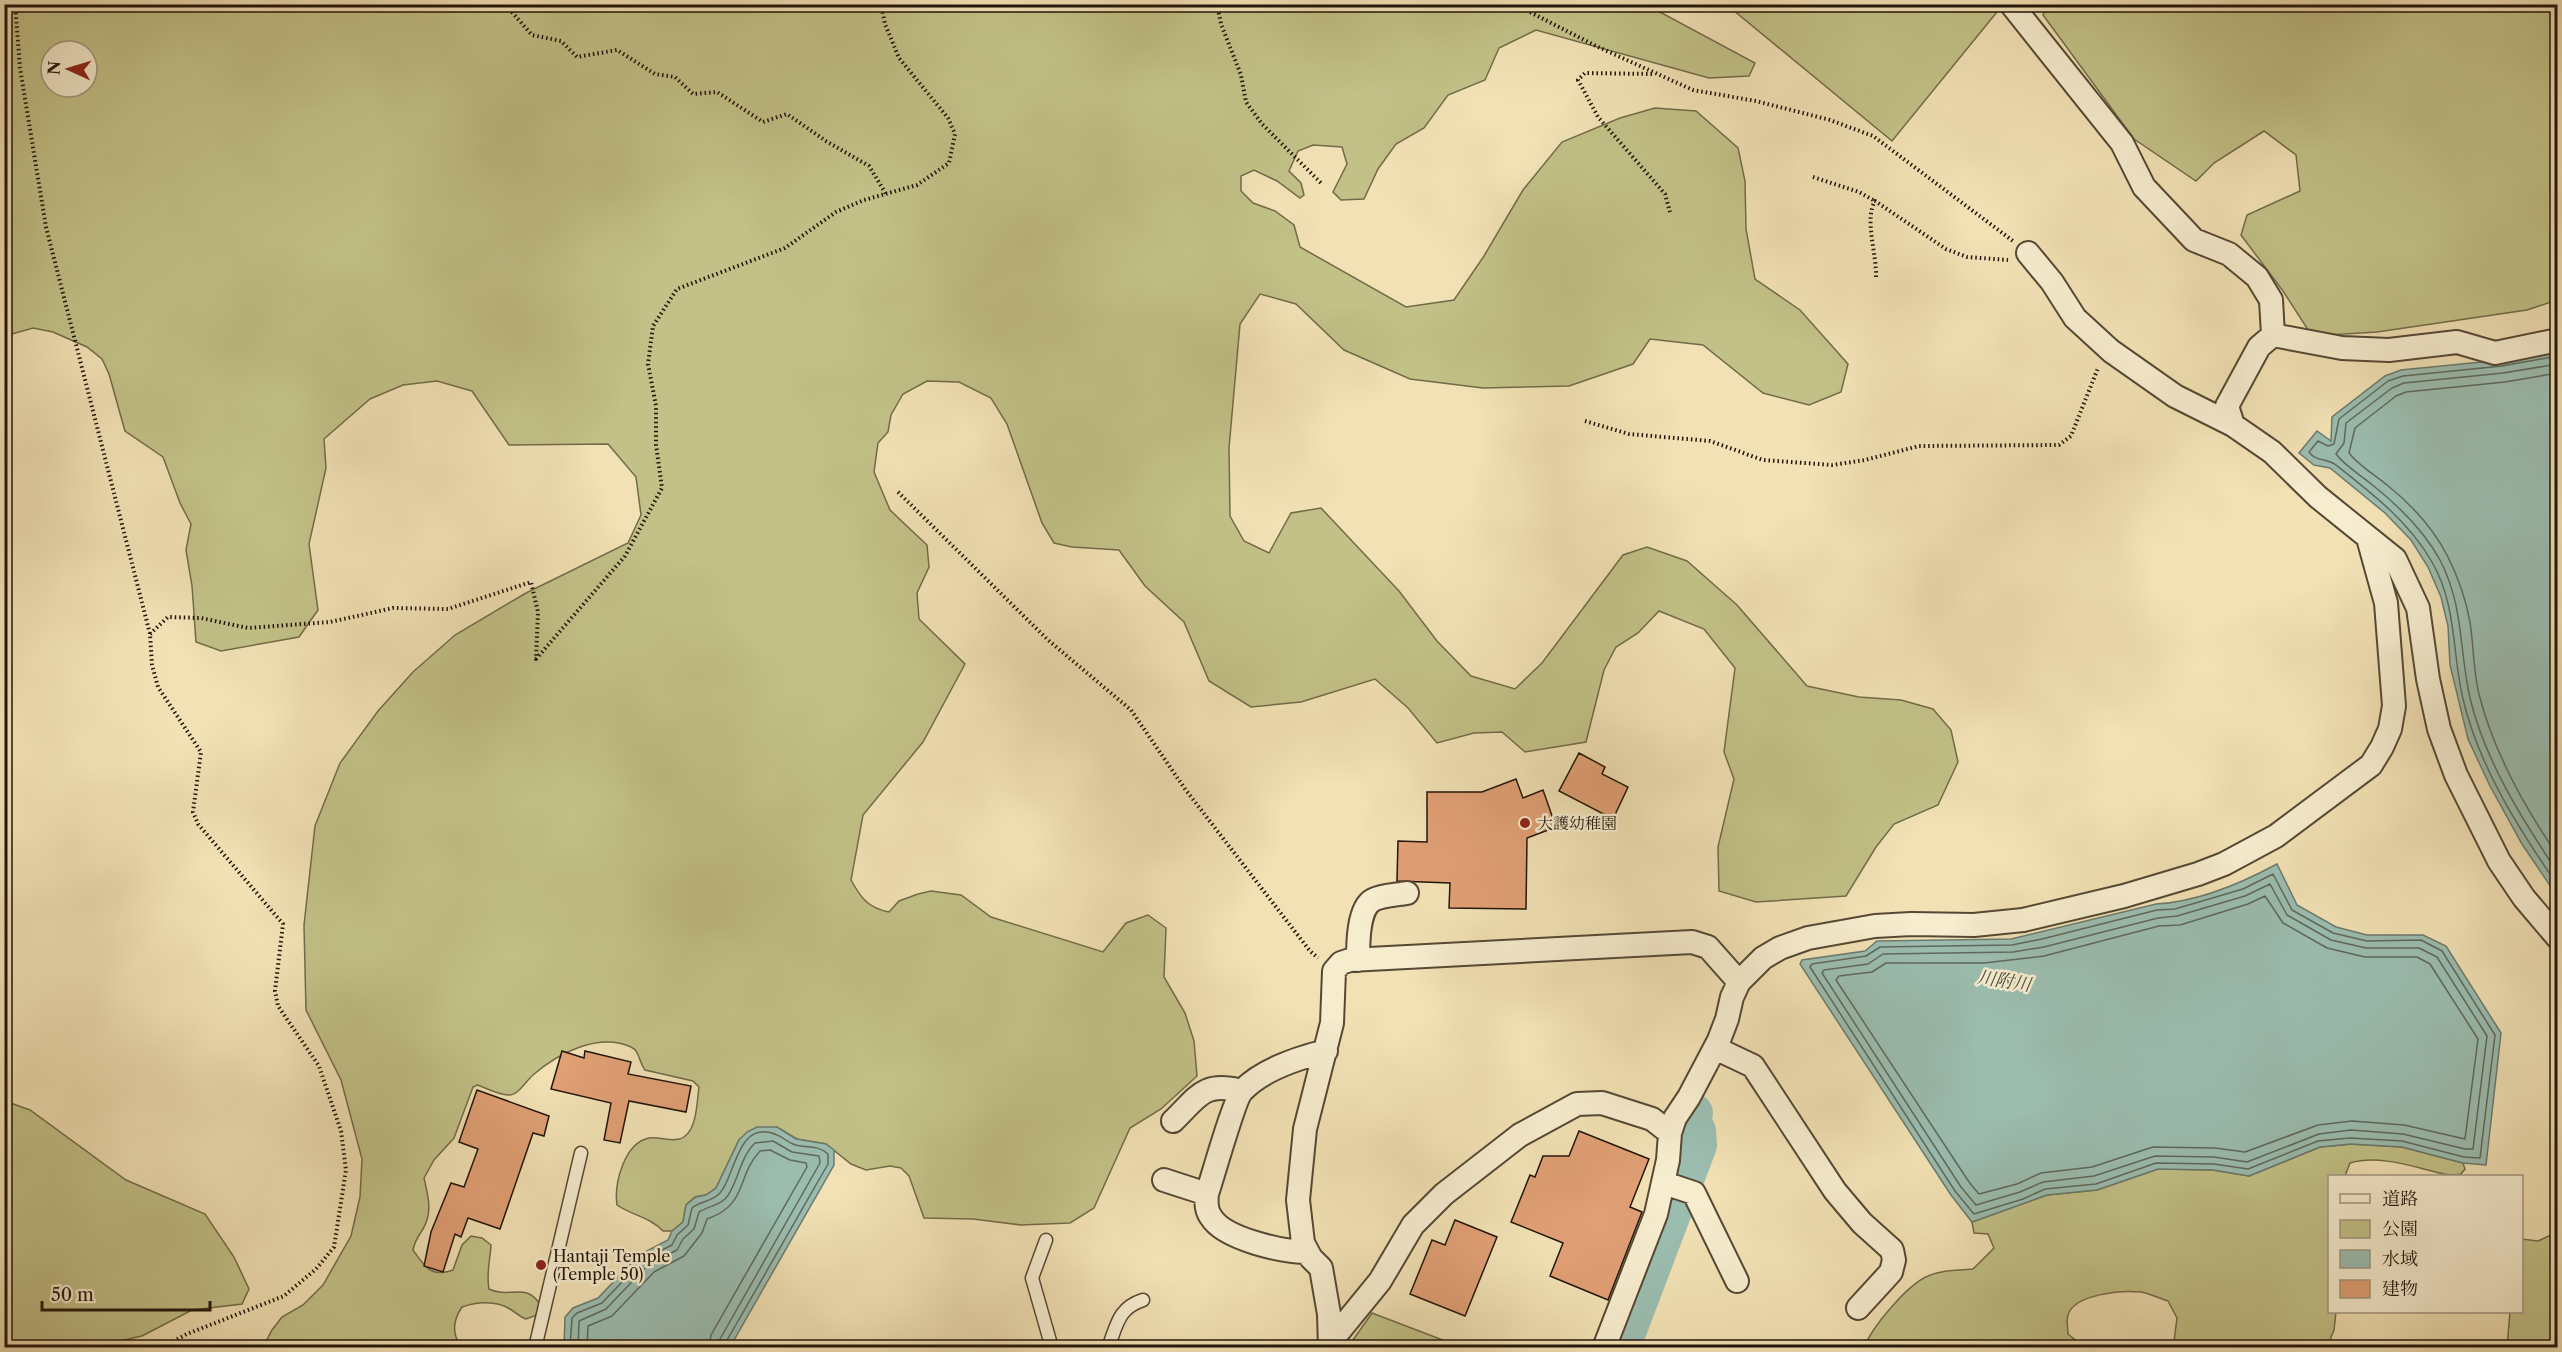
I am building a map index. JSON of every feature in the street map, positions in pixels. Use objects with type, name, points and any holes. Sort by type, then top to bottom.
[{"type":"street","points":[[2011,4],[2122,143],[2144,187],[2194,240],[2229,254],[2257,277],[2271,300],[2273,335]]},
{"type":"street","points":[[2028,253],[2052,282],[2075,318],[2111,351],[2175,396],[2233,425],[2272,452],[2318,497],[2395,559],[2418,608],[2428,679],[2439,729],[2472,810],[2499,861],[2524,898],[2558,938]]},
{"type":"street","points":[[2273,335],[2342,348],[2389,350],[2457,342],[2495,353],[2558,340]]},
{"type":"street","points":[[2233,425],[2228,406],[2259,347],[2273,335]]},
{"type":"street","points":[[1331,1344],[1321,1268],[1307,1252],[1300,1229],[1298,1200],[1305,1130],[1332,1023],[1334,971],[1341,963],[1358,960],[1692,942],[1708,947],[1728,968],[1752,968],[1780,948],[1808,938],[1882,925],[1974,925],[2024,920],[2124,896],[2198,874],[2248,852],[2305,816],[2371,765],[2382,747],[2390,729],[2394,706],[2386,603],[2368,538]]},
{"type":"street","points":[[1358,960],[1358,940],[1366,908],[1371,901],[1407,893]]},
{"type":"street","points":[[1604,1347],[1656,1214],[1676,1186],[1673,1125],[1715,1048],[1728,968]]},
{"type":"street","points":[[1715,1048],[1753,1066],[1834,1191],[1862,1223],[1892,1250],[1894,1260],[1891,1272],[1858,1308]]},
{"type":"street","points":[[1307,1252],[1286,1250],[1255,1242],[1220,1227],[1212,1219],[1206,1207],[1207,1194],[1241,1091],[1294,1060],[1326,1051]]},
{"type":"street","points":[[1173,1121],[1207,1089],[1218,1086],[1241,1091]]},
{"type":"street","points":[[1331,1344],[1380,1281],[1413,1225],[1444,1194],[1520,1135],[1577,1104],[1602,1103],[1673,1125]]},
{"type":"street","points":[[1164,1180],[1207,1194]]},
{"type":"street","points":[[1676,1186],[1694,1193],[1737,1281]]},
{"type":"lane","points":[[535,1347],[581,1153]]},
{"type":"lane","points":[[1046,1240],[1032,1278],[1052,1347]]},
{"type":"lane","points":[[1108,1347],[1122,1312],[1132,1303],[1143,1300]]},
{"type":"path","points":[[15,4],[20,68],[46,227],[150,634],[152,665],[158,687],[201,752],[193,812],[198,824],[283,924],[275,991],[278,1006],[319,1066],[340,1131],[346,1170],[334,1247],[316,1269],[284,1296],[187,1334],[167,1347]]},
{"type":"path","points":[[501,4],[510,10],[532,35],[561,41],[577,57],[617,50],[655,74],[675,77],[693,93],[717,92],[763,122],[787,114],[826,141],[869,166],[886,194]]},
{"type":"path","points":[[150,634],[168,617],[201,618],[248,628],[330,622],[393,608],[448,609],[531,582],[538,612],[536,659],[625,556],[662,488],[656,445],[656,406],[648,364],[653,326],[677,289],[785,248],[836,212],[916,185],[949,163],[955,134],[948,118],[899,58],[885,24],[881,4]]},
{"type":"path","points":[[1217,4],[1221,24],[1241,75],[1246,102],[1262,124],[1321,183]]},
{"type":"path","points":[[1514,4],[1693,90],[1756,101],[1830,120],[1873,136],[2028,253]]},
{"type":"path","points":[[1656,74],[1585,73],[1578,80],[1598,117],[1665,194],[1670,212]]},
{"type":"path","points":[[1813,177],[1858,192],[1946,249],[1967,257],[2010,260],[2028,253]]},
{"type":"path","points":[[1875,201],[1872,206],[1870,226],[1876,252],[1876,277]]},
{"type":"path","points":[[1585,421],[1629,434],[1710,441],[1763,460],[1832,465],[1865,460],[1919,446],[2059,445],[2071,436],[2098,368],[2111,351]]},
{"type":"path","points":[[898,492],[1048,640],[1131,710],[1185,789],[1310,951],[1334,971]]},
{"type":"green space","points":[[2049,4],[2557,5],[2557,300],[2527,310],[2377,332],[2312,336],[2283,291],[2241,235],[2247,215],[2300,191],[2296,155],[2264,131],[2214,163],[2196,181],[2134,139],[2043,15]]},
{"type":"green space","points":[[5,5],[1647,5],[1755,63],[1749,76],[1709,78],[1536,30],[1499,48],[1485,80],[1448,95],[1424,128],[1396,144],[1378,169],[1364,199],[1341,200],[1333,192],[1347,164],[1342,147],[1313,145],[1298,151],[1289,171],[1301,183],[1304,195],[1300,198],[1277,181],[1254,170],[1241,176],[1241,191],[1253,203],[1275,211],[1294,225],[1300,247],[1406,307],[1454,300],[1484,256],[1523,190],[1562,142],[1620,118],[1655,108],[1696,111],[1738,148],[1745,181],[1746,229],[1755,279],[1800,310],[1848,364],[1841,392],[1809,405],[1763,393],[1703,345],[1650,339],[1633,364],[1569,386],[1483,388],[1410,379],[1344,350],[1296,304],[1260,294],[1240,324],[1229,448],[1230,516],[1244,541],[1269,553],[1291,513],[1321,508],[1399,591],[1437,641],[1471,676],[1515,689],[1542,663],[1623,555],[1647,547],[1687,561],[1737,605],[1807,686],[1859,697],[1901,700],[1933,709],[1951,730],[1958,762],[1938,805],[1894,824],[1876,847],[1846,896],[1756,902],[1719,891],[1718,847],[1734,779],[1724,752],[1735,668],[1704,629],[1659,611],[1638,633],[1616,647],[1604,670],[1586,742],[1525,752],[1502,732],[1474,733],[1437,743],[1408,708],[1375,679],[1301,702],[1251,707],[1209,681],[1184,622],[1145,586],[1119,550],[1072,547],[1054,543],[1042,523],[1007,424],[991,398],[959,382],[927,381],[903,394],[891,415],[888,432],[878,443],[874,472],[890,510],[927,545],[929,567],[917,593],[919,619],[965,664],[923,742],[863,815],[851,880],[870,905],[889,912],[899,901],[918,894],[931,891],[961,895],[991,917],[1103,952],[1126,923],[1148,915],[1166,928],[1164,977],[1185,1013],[1194,1041],[1197,1076],[1161,1109],[1130,1128],[1094,1208],[1070,1223],[1021,1225],[973,1219],[924,1218],[909,1176],[901,1168],[890,1166],[866,1170],[851,1164],[826,1144],[797,1139],[777,1127],[739,1140],[716,1188],[706,1195],[695,1197],[686,1205],[683,1222],[672,1231],[663,1231],[653,1223],[617,1205],[619,1176],[627,1156],[640,1141],[649,1138],[673,1140],[689,1132],[696,1113],[699,1087],[693,1081],[645,1070],[636,1051],[631,1047],[605,1042],[592,1044],[566,1053],[543,1067],[512,1095],[501,1094],[477,1085],[473,1087],[454,1138],[434,1160],[424,1178],[429,1204],[428,1216],[413,1250],[421,1261],[434,1272],[453,1270],[462,1245],[471,1236],[482,1238],[491,1245],[489,1289],[496,1292],[528,1293],[539,1303],[537,1315],[526,1319],[504,1306],[492,1303],[462,1307],[455,1327],[456,1337],[461,1347],[263,1347],[282,1317],[303,1305],[323,1285],[351,1236],[360,1197],[362,1159],[341,1080],[306,1010],[304,925],[315,826],[340,763],[378,711],[413,672],[455,635],[526,593],[628,543],[641,515],[636,477],[608,444],[509,445],[472,391],[437,381],[403,385],[370,399],[324,439],[326,468],[309,544],[318,610],[299,637],[221,651],[196,642],[192,586],[186,550],[191,524],[180,503],[163,457],[125,431],[109,374],[102,359],[87,347],[53,332],[33,328],[5,336]]},
{"type":"green space","points":[[1727,5],[1992,5],[1997,12],[1892,141]]},
{"type":"green space","points":[[5,1101],[30,1110],[126,1180],[205,1214],[234,1257],[249,1289],[242,1304],[192,1310],[142,1336],[93,1347],[5,1347]]},
{"type":"green space","points":[[2351,1144],[2402,1147],[2463,1163],[2465,1169],[2461,1174],[2447,1175],[2397,1163],[2368,1160],[2350,1163],[2345,1175],[2328,1175],[2328,1313],[2336,1313],[2334,1330],[2327,1347],[2164,1347],[2174,1341],[2177,1318],[2168,1301],[2141,1292],[2133,1292],[2100,1295],[2079,1302],[2072,1308],[2067,1317],[2068,1334],[2084,1347],[1864,1348],[1874,1329],[1891,1308],[1920,1281],[1939,1273],[1973,1269],[1994,1248],[1988,1234],[1974,1233],[1972,1222],[2047,1195],[2097,1190],[2158,1169],[2213,1170],[2249,1176],[2320,1147]]},
{"type":"green space","points":[[2557,1232],[2557,1347],[2507,1347],[2510,1313],[2523,1313],[2523,1239],[2538,1241]]},
{"type":"green space","points":[[1372,1313],[1461,1347],[1348,1347]]},
{"type":"water","points":[[2557,350],[2557,896],[2522,844],[2490,786],[2468,739],[2450,665],[2448,626],[2441,597],[2428,567],[2411,540],[2385,513],[2330,468],[2314,465],[2299,453],[2317,431],[2331,441],[2332,417],[2385,376],[2401,370],[2502,360]]},
{"type":"water","points":[[2277,864],[2297,905],[2336,927],[2367,935],[2423,935],[2446,946],[2501,1033],[2486,1165],[2463,1163],[2402,1147],[2351,1144],[2320,1147],[2249,1176],[2213,1170],[2158,1169],[2097,1190],[2047,1195],[1972,1222],[1951,1195],[1800,964],[1802,960],[1865,951],[1877,941],[2011,939],[2156,904],[2203,896],[2234,885]]},
{"type":"water","points":[[757,1127],[777,1127],[796,1139],[826,1144],[834,1150],[834,1165],[730,1347],[564,1347],[565,1317],[573,1308],[598,1298],[639,1255],[668,1240],[672,1231],[683,1222],[686,1205],[696,1197],[706,1195],[716,1188],[739,1140],[747,1132]]},
{"type":"building","points":[[1579,753],[1605,767],[1602,774],[1628,787],[1613,819],[1559,791]]},
{"type":"building","points":[[1516,779],[1523,798],[1543,790],[1556,827],[1527,838],[1526,909],[1449,908],[1450,883],[1397,881],[1398,841],[1427,842],[1427,792],[1482,792]]},
{"type":"building","points":[[562,1051],[584,1058],[585,1051],[631,1062],[628,1074],[691,1086],[686,1112],[629,1101],[620,1143],[604,1140],[611,1103],[551,1089]]},
{"type":"building","points":[[477,1090],[549,1116],[544,1136],[533,1133],[500,1229],[468,1218],[461,1237],[455,1234],[443,1272],[424,1266],[431,1232],[451,1183],[464,1187],[478,1149],[459,1142]]},
{"type":"building","points":[[1579,1131],[1649,1159],[1630,1207],[1642,1212],[1608,1300],[1550,1276],[1563,1243],[1511,1222],[1530,1175],[1535,1177],[1543,1156],[1569,1156]]},
{"type":"building","points":[[1455,1220],[1497,1237],[1465,1316],[1410,1294],[1432,1240],[1445,1245]]},
{"type":"waterway","name":"川附川","points":[[1620,1348],[1697,1145],[1696,1131],[1690,1121],[1693,1113]]},
{"type":"place","name":"大護幼稚園","points":[[1525,823]]},
{"type":"place","name":"Hantaji Temple (Temple 50)","points":[[541,1265]]}]
